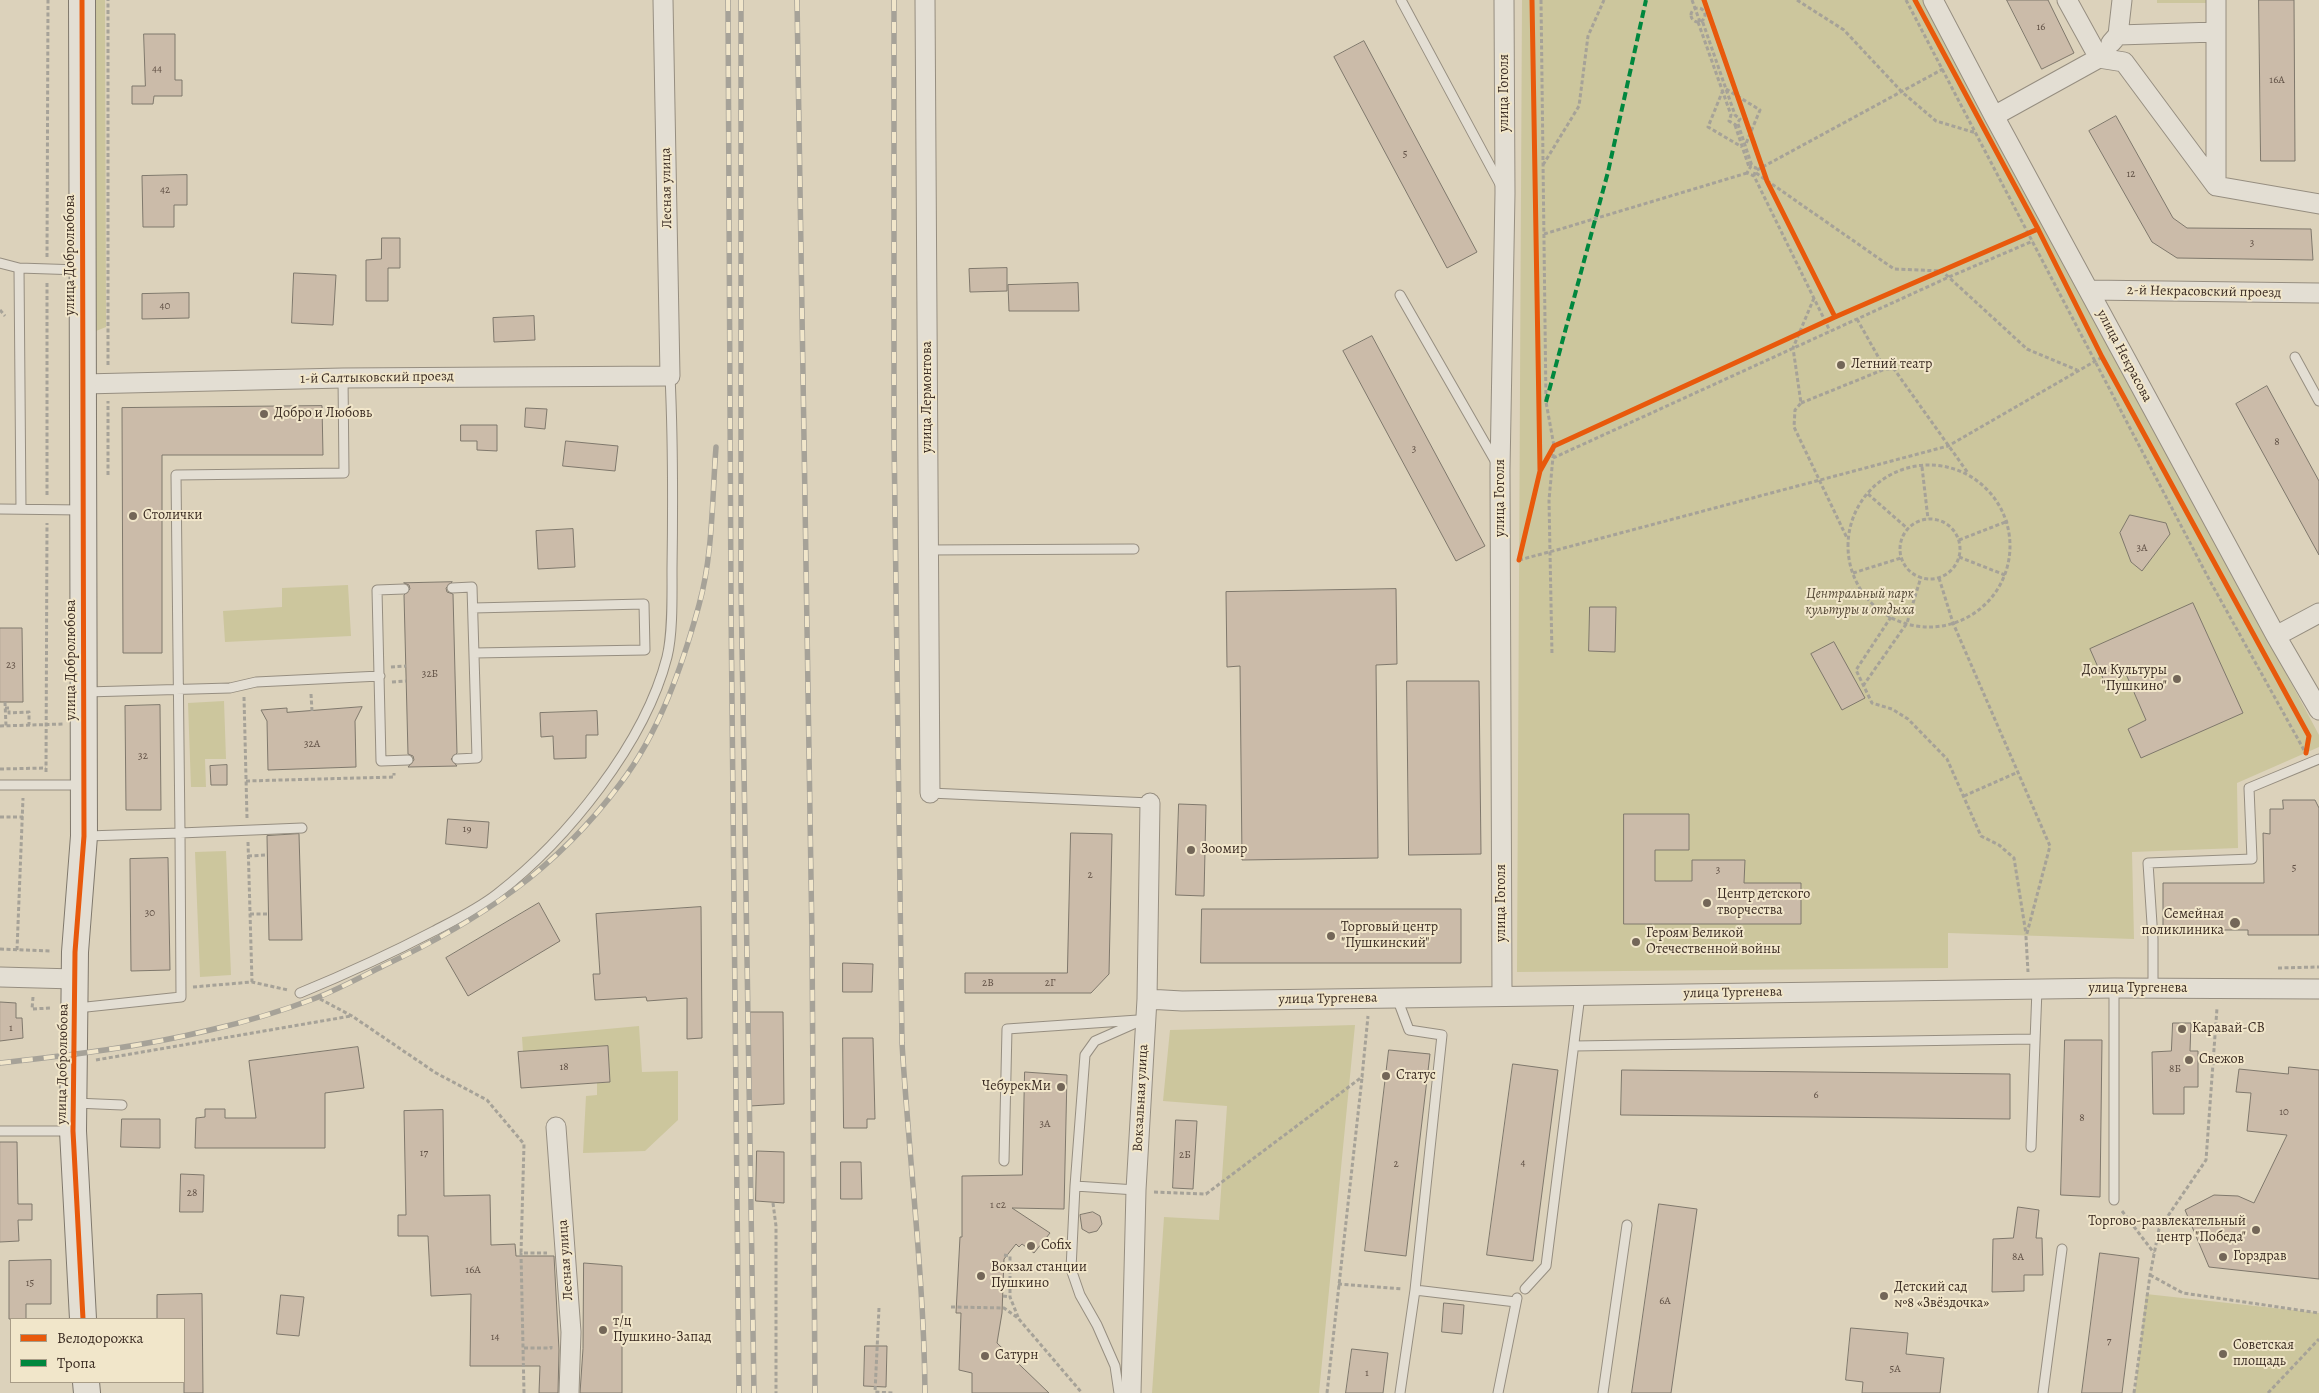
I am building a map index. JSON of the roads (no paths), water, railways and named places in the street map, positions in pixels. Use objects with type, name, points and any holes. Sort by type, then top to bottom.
[{"type":"street","name":"улица Добролюбова","points":[[82,0],[84,836],[75,952],[75,979],[65,1008],[73,1103],[83,1318]]},
{"type":"street","name":"Лесная улица","points":[[663,0],[670,376]]},
{"type":"street","name":"улица Лермонтова","points":[[925,0],[930,793]]},
{"type":"street","name":"улица Гоголя","points":[[1502,996],[1500,470],[1505,193],[1504,0]]},
{"type":"street","name":"улица Некрасова","points":[[1933,0],[2276,636],[2319,710]]},
{"type":"street","points":[[2068,0],[2099,58]]},
{"type":"street","points":[[1994,116],[2099,58],[2118,35],[2122,0]]},
{"type":"street","points":[[2216,0],[2216,186]]},
{"type":"street","points":[[2118,35],[2216,32]]},
{"type":"street","points":[[2099,58],[2124,62],[2216,186],[2319,204]]},
{"type":"street","name":"2-й Некрасовский проезд","points":[[2089,290],[2319,293]]},
{"type":"street","name":"1-й Салтыковский проезд","points":[[83,384],[343,378],[670,376]]},
{"type":"street","points":[[2276,636],[2319,613]]},
{"type":"street","name":"Вокзальная улица","points":[[1131,1393],[1136,1190],[1147,999],[1150,804]]},
{"type":"street","points":[[0,977],[75,979]]},
{"type":"street","name":"улица Тургенева","points":[[1147,999],[1182,1001],[1580,995],[2032,982],[2114,988],[2319,989]]},
{"type":"street","name":"Лесная улица","points":[[556,1128],[571,1332],[569,1393]]},
{"type":"lane","points":[[1401,0],[1505,193]]},
{"type":"lane","points":[[0,263],[19,268],[82,270]]},
{"type":"lane","points":[[19,268],[21,509]]},
{"type":"lane","points":[[1400,295],[1500,470]]},
{"type":"lane","points":[[2295,357],[2319,401]]},
{"type":"lane","points":[[300,993],[380,959],[458,918],[496,895],[560,834],[599,790],[642,721],[667,656],[672,597],[673,513],[670,376]]},
{"type":"lane","points":[[65,1008],[181,997],[176,475],[344,473],[343,378]]},
{"type":"lane","points":[[0,509],[83,510]]},
{"type":"lane","points":[[928,550],[1134,550]]},
{"type":"lane","points":[[452,588],[472,588],[473,608],[477,758],[457,759]]},
{"type":"lane","points":[[404,589],[377,590],[382,762],[408,760]]},
{"type":"lane","points":[[473,608],[644,604],[645,650],[474,653]]},
{"type":"lane","points":[[84,692],[230,688],[256,682],[380,676]]},
{"type":"lane","points":[[2153,988],[2153,939],[2148,863],[2252,859],[2250,788],[2319,759]]},
{"type":"lane","points":[[0,785],[84,785]]},
{"type":"lane","points":[[930,793],[1150,804]]},
{"type":"lane","points":[[84,836],[180,834],[302,828]]},
{"type":"lane","points":[[2031,1146],[2034,1039],[2032,982]]},
{"type":"lane","points":[[2114,988],[2114,1200]]},
{"type":"lane","points":[[1525,1289],[1546,1266],[1580,995]]},
{"type":"lane","points":[[1397,998],[1409,1030],[1442,1035],[1415,1290],[1400,1393]]},
{"type":"lane","points":[[1004,1161],[1007,1029],[1146,1019]]},
{"type":"lane","points":[[1119,1393],[1115,1366],[1097,1325],[1080,1295],[1072,1269],[1075,1186],[1085,1055],[1095,1041],[1146,1019]]},
{"type":"lane","points":[[1574,1046],[2034,1039]]},
{"type":"lane","points":[[73,1103],[122,1105]]},
{"type":"lane","points":[[0,1131],[73,1131]]},
{"type":"lane","points":[[1075,1186],[1136,1190]]},
{"type":"lane","points":[[1603,1393],[1627,1225]]},
{"type":"lane","points":[[2043,1393],[2062,1249]]},
{"type":"lane","points":[[1415,1290],[1516,1300],[1498,1393]]},
{"type":"railway","points":[[728,0],[731,605],[739,1393]]},
{"type":"railway","points":[[741,0],[741,582],[754,1393]]},
{"type":"railway","points":[[797,0],[812,939],[815,1393]]},
{"type":"railway","points":[[894,0],[894,437],[902,1043],[922,1305],[925,1393]]},
{"type":"railway","points":[[0,1063],[79,1054],[184,1036],[277,1012],[303,1003],[342,987],[452,931],[514,890],[542,868],[595,815],[620,784],[646,743],[668,699],[685,652],[704,586],[711,527],[716,447]]},
{"type":"place","name":"Летний театр","points":[[1841,365]]},
{"type":"place","name":"Добро и Любовь","points":[[264,414]]},
{"type":"place","name":"Столички","points":[[133,516]]},
{"type":"place","name":"Дом Культуры \"Пушкино\"","points":[[2177,679]]},
{"type":"place","name":"Зоомир","points":[[1191,850]]},
{"type":"place","name":"Центр детского творчества","points":[[1707,903]]},
{"type":"place","name":"Семейная поликлиника","points":[[2235,923]]},
{"type":"place","name":"Торговый центр \"Пушкинский\"","points":[[1331,936]]},
{"type":"place","name":"Героям Великой Отечественной войны","points":[[1636,942]]},
{"type":"place","name":"Каравай-СВ","points":[[2182,1029]]},
{"type":"place","name":"Свежов","points":[[2189,1060]]},
{"type":"place","name":"Статус","points":[[1386,1076]]},
{"type":"place","name":"ЧебурекМи","points":[[1061,1087]]},
{"type":"place","name":"Торгово-развлекательный центр \"Победа\"","points":[[2256,1230]]},
{"type":"place","name":"Cofix","points":[[1031,1246]]},
{"type":"place","name":"Горздрав","points":[[2223,1257]]},
{"type":"place","name":"Вокзал станции Пушкино","points":[[981,1276]]},
{"type":"place","name":"Детский сад №8 «Звёздочка»","points":[[1884,1296]]},
{"type":"place","name":"т/ц Пушкино-Запад","points":[[603,1330]]},
{"type":"place","name":"Советская площадь","points":[[2223,1354]]},
{"type":"place","name":"Сатурн","points":[[985,1356]]},
{"type":"park label","name":"Центральный парк культуры и отдыха","points":[[1860,604]]}]
